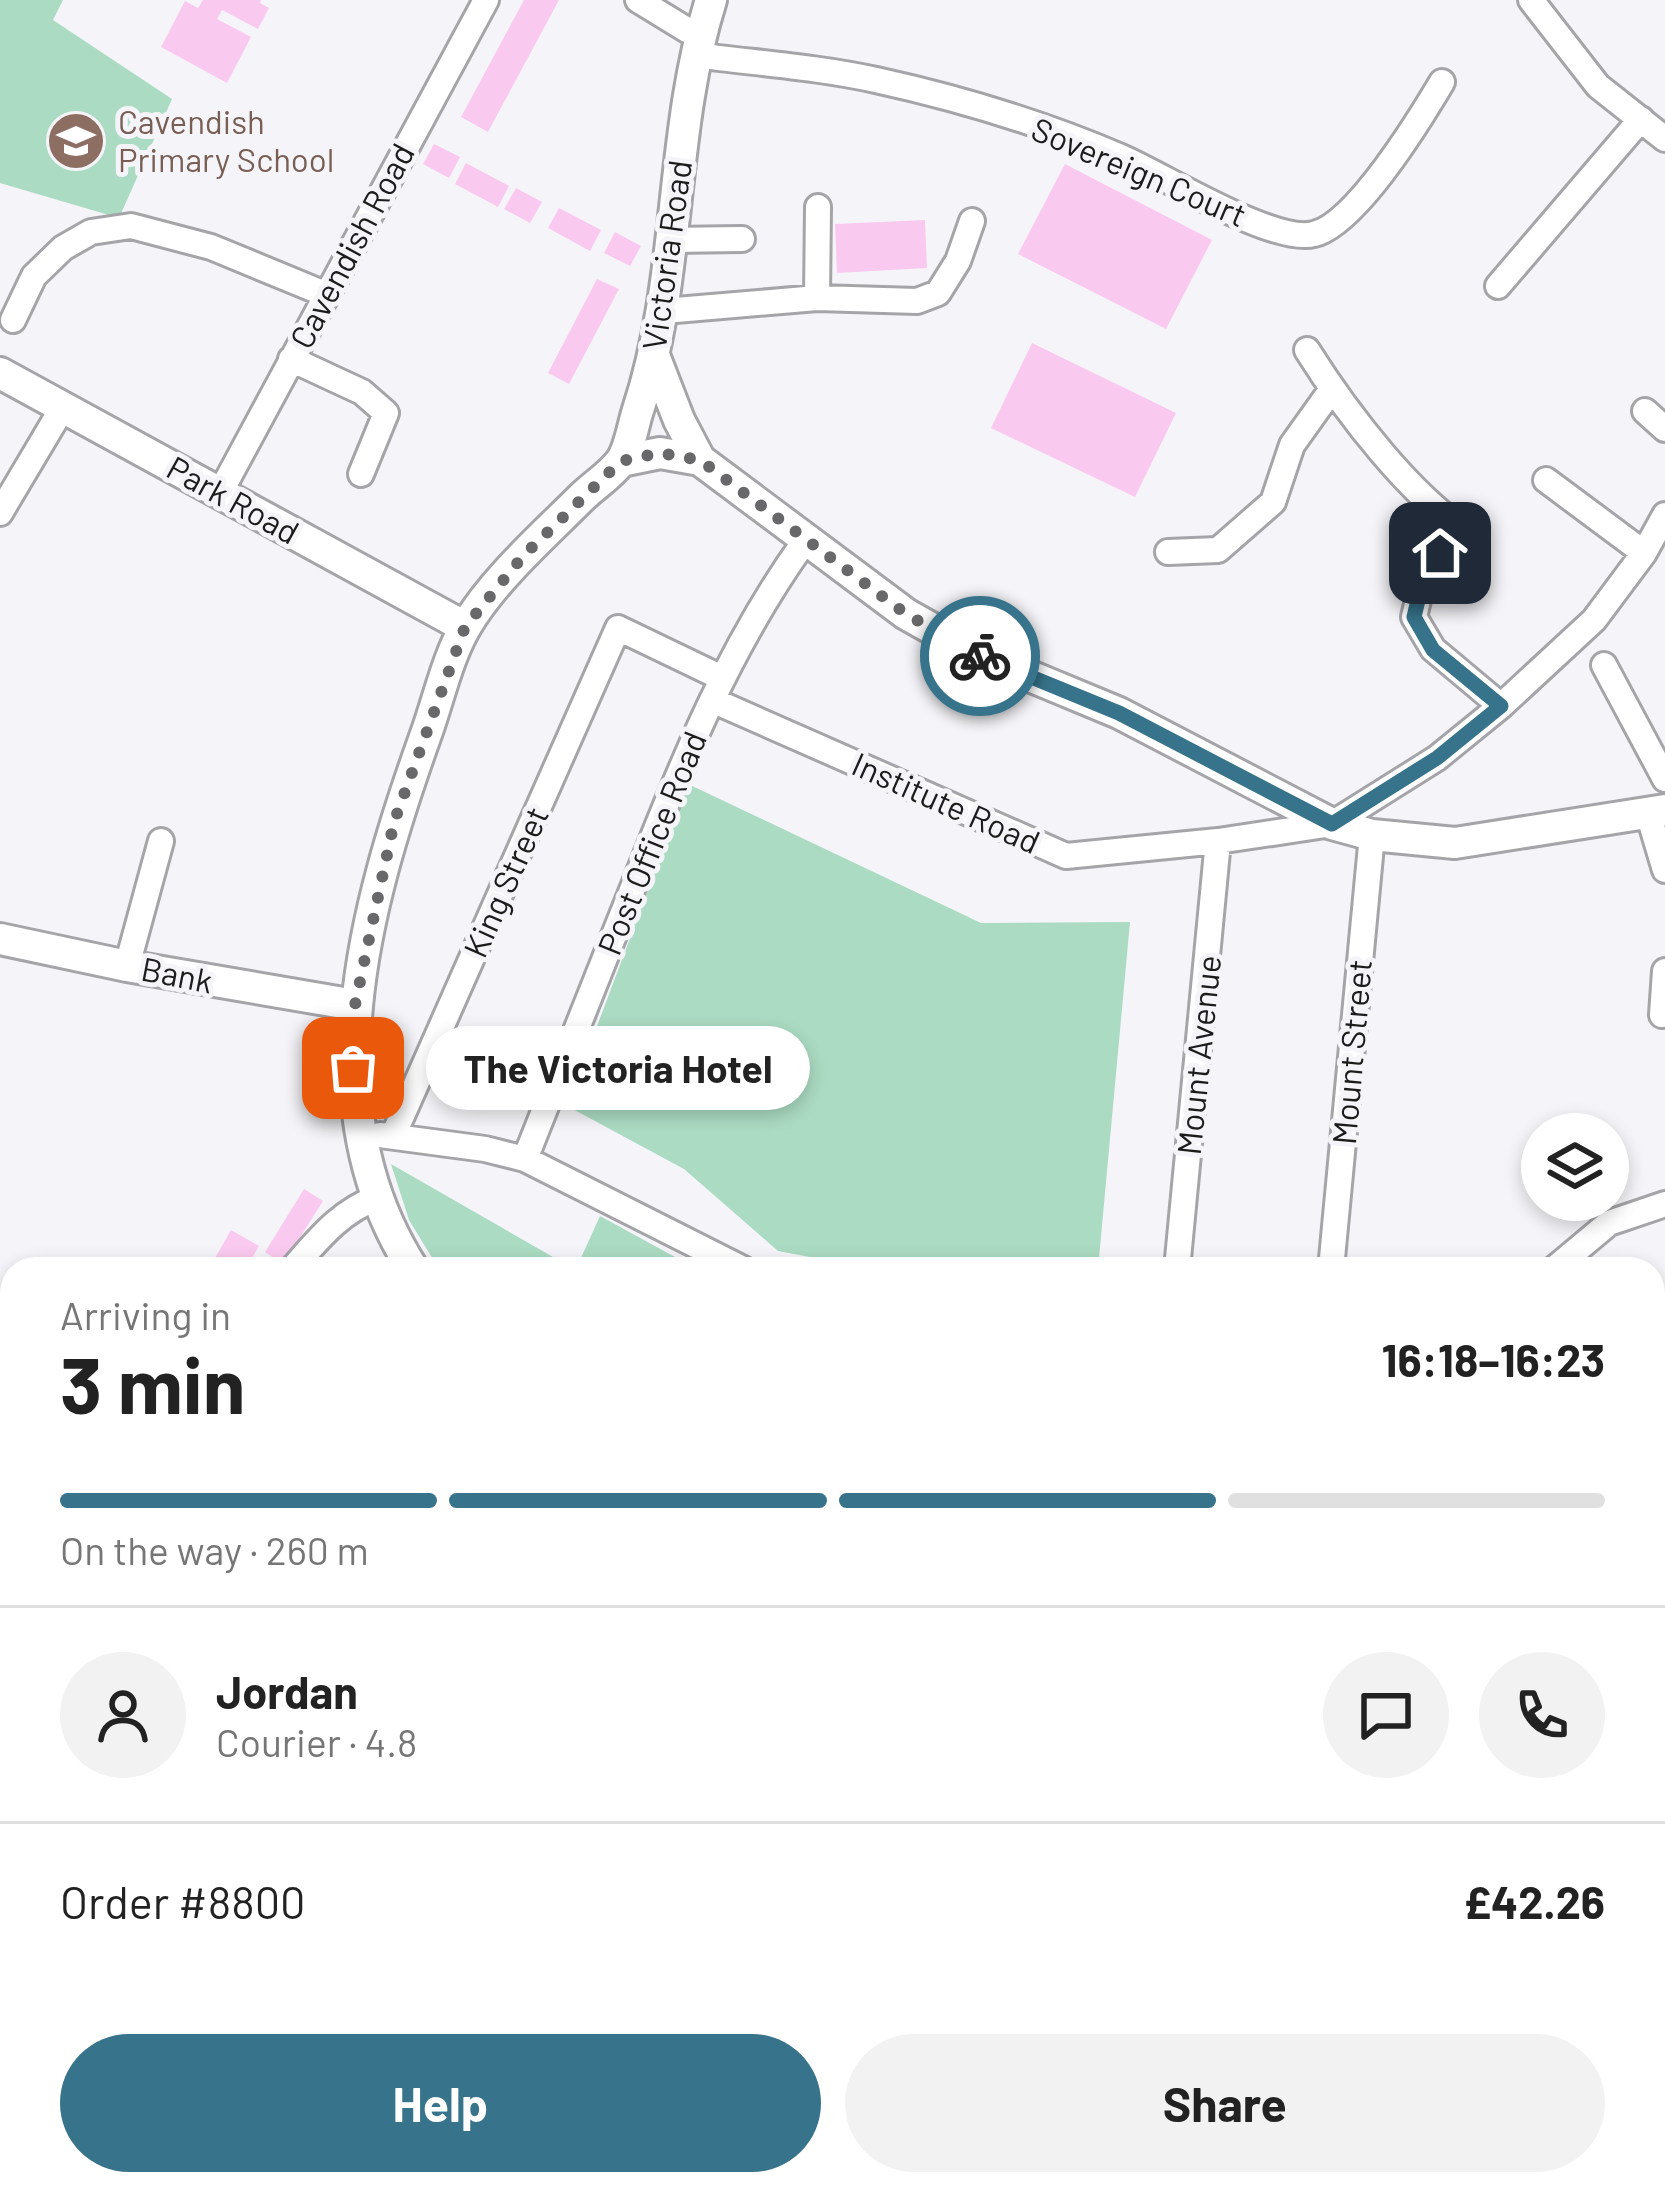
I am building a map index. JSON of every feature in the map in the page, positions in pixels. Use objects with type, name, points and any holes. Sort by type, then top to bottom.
[{"type":"street","name":"Cavendish Road","points":[[220,493],[486,0]]},
{"type":"street","name":"Sovereign Court","points":[[638,0],[687,30],[697,44],[874,80],[1018,120],[1120,157],[1270,229],[1297,237],[1329,227],[1378,177],[1405,145],[1442,82]]},
{"type":"street","name":"Victoria Road","points":[[407,1257],[377,1198],[360,1133],[353,1068],[355,1005],[394,822],[465,627],[524,555],[621,461],[655,358],[697,44],[710,0]]},
{"type":"street","points":[[1531,0],[1598,86],[1665,139]]},
{"type":"street","points":[[1498,286],[1641,119]]},
{"type":"street","points":[[817,298],[818,207]]},
{"type":"street","points":[[664,311],[817,298],[917,301],[938,293],[958,261],[972,221]]},
{"type":"street","points":[[13,320],[34,276],[63,248],[91,232],[131,226],[211,247],[325,294]]},
{"type":"street","points":[[669,240],[742,239]]},
{"type":"street","points":[[1307,350],[1332,389],[1422,496],[1466,532],[1423,579],[1414,617],[1433,650],[1501,706]]},
{"type":"street","points":[[655,358],[700,460],[906,614],[980,656],[1119,713],[1332,824],[1372,835],[1455,843],[1656,812],[1665,870]]},
{"type":"street","points":[[291,359],[362,392],[386,413],[361,474]]},
{"type":"street","name":"Park Road","points":[[0,373],[465,627]]},
{"type":"street","points":[[1168,552],[1218,550],[1273,502],[1292,445],[1332,389]]},
{"type":"street","points":[[0,513],[63,407]]},
{"type":"street","points":[[1646,411],[1665,429]]},
{"type":"street","points":[[621,461],[660,453],[700,460]]},
{"type":"street","points":[[1546,480],[1644,553]]},
{"type":"street","points":[[1332,824],[1437,758],[1594,620],[1644,553],[1665,515]]},
{"type":"street","name":"Post Office Road","points":[[525,1159],[681,766],[776,582],[806,541]]},
{"type":"street","name":"Institute Road","points":[[618,628],[717,689],[1066,856],[1332,824]]},
{"type":"street","name":"King Street","points":[[393,1136],[618,628]]},
{"type":"street","points":[[1604,665],[1665,779]]},
{"type":"street","name":"Mount Street","points":[[1332,1257],[1372,835]]},
{"type":"street","points":[[127,966],[161,841]]},
{"type":"street","name":"Mount Avenue","points":[[1178,1257],[1218,841]]},
{"type":"street","name":"Bank","points":[[0,939],[355,1005]]},
{"type":"street","points":[[1662,1015],[1665,970]]},
{"type":"street","points":[[360,1133],[525,1159],[718,1257]]},
{"type":"street","points":[[303,1257],[330,1226],[377,1198]]},
{"type":"street","points":[[1568,1257],[1609,1223],[1665,1204]]},
{"type":"green space","points":[[0,0],[63,0],[53,20],[172,99],[119,218],[0,183]]},
{"type":"green space","points":[[688,784],[981,923],[1130,922],[1099,1257],[810,1257],[778,1251],[684,1169],[567,1106]]},
{"type":"green space","points":[[391,1164],[553,1257],[432,1257],[409,1220]]},
{"type":"green space","points":[[600,1216],[675,1257],[581,1257]]},
{"type":"building","points":[[203,0],[261,0],[269,8],[258,29],[222,10],[217,19],[251,37],[227,83],[161,47],[185,1],[198,8]]},
{"type":"building","points":[[524,0],[559,0],[488,132],[461,117]]},
{"type":"building","points":[[434,144],[460,157],[449,178],[423,164]]},
{"type":"building","points":[[466,163],[509,186],[498,207],[455,184]]},
{"type":"building","points":[[1065,164],[1212,240],[1166,329],[1018,254]]},
{"type":"building","points":[[516,188],[542,202],[530,223],[504,209]]},
{"type":"building","points":[[559,208],[601,230],[590,251],[548,228]]},
{"type":"building","points":[[925,220],[927,268],[837,273],[835,224]]},
{"type":"building","points":[[615,232],[641,246],[630,266],[604,253]]},
{"type":"building","points":[[597,279],[619,289],[569,384],[548,373]]},
{"type":"building","points":[[1032,343],[1176,413],[1135,497],[991,428]]},
{"type":"building","points":[[304,1189],[323,1201],[287,1257],[265,1252]]},
{"type":"building","points":[[231,1230],[259,1246],[253,1257],[216,1257]]},
{"type":"way so far","points":[[353,1068],[355,1005],[394,822],[465,627],[524,555],[621,461],[660,453],[700,460],[906,614],[980,656]]},
{"type":"place","name":"Cavendish Primary School","points":[[76,141]]},
{"type":"place","name":"The Victoria Hotel","points":[[353,1068]]},
{"type":"route","points":[[980,656],[1119,713],[1332,824],[1437,758],[1501,706],[1433,650],[1414,617],[1423,579],[1440,553]]}]
